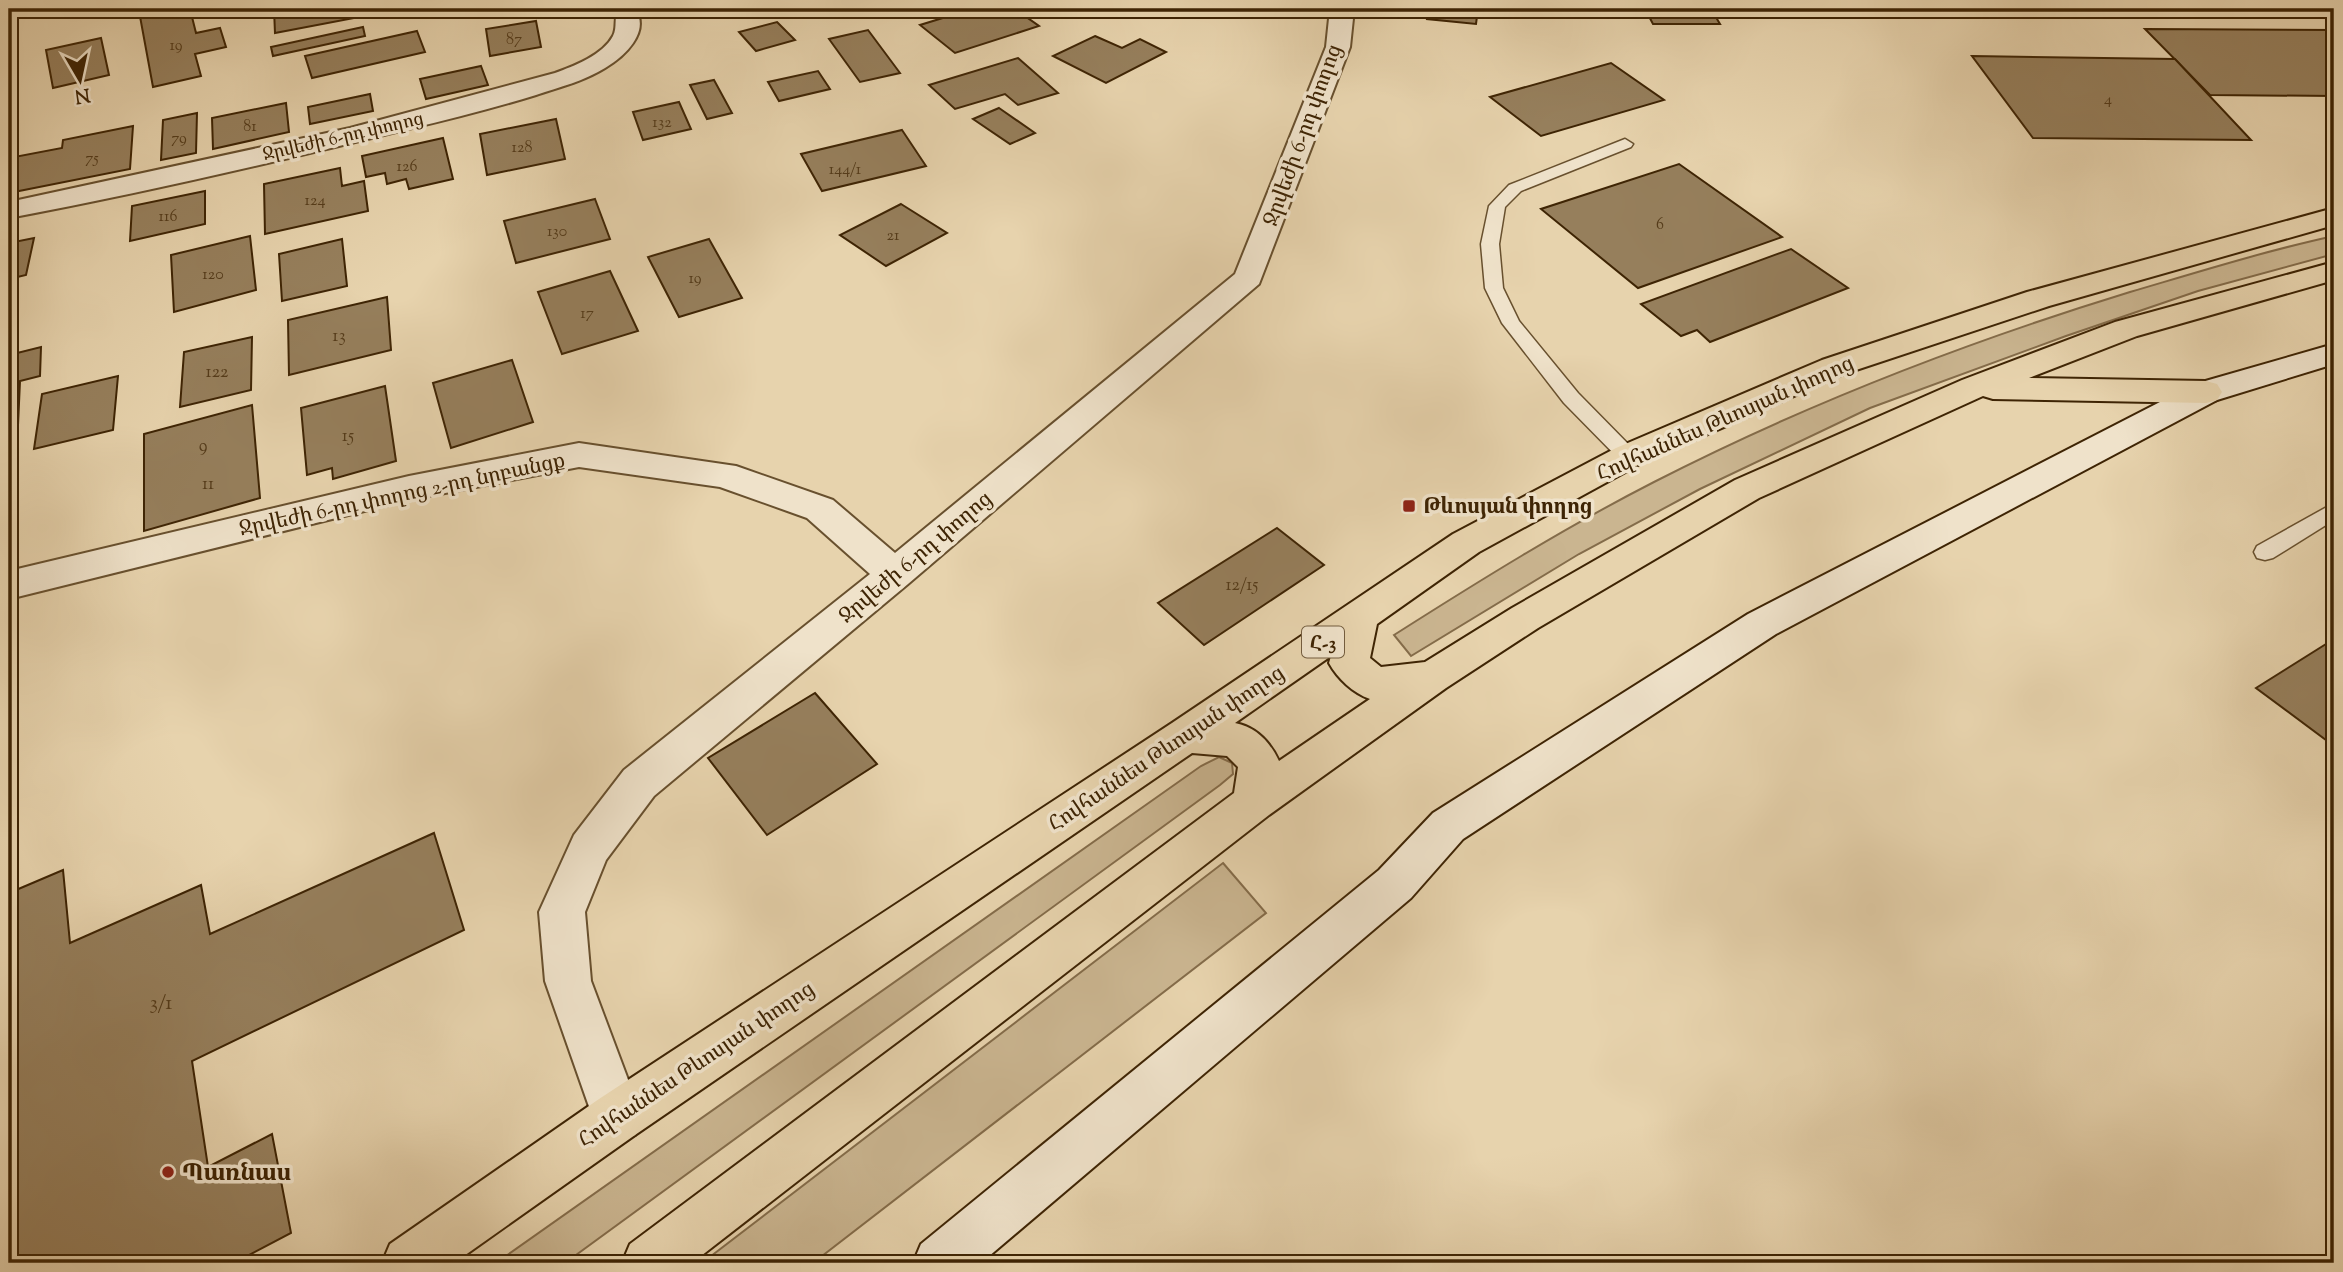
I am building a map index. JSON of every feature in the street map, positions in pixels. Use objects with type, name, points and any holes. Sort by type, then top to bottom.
[{"type":"main road","name":"Հովհաննես Թևոսյան փողոց","points":[[409,1263],[617,1117],[1186,735],[1466,543],[1628,456],[1833,367],[2038,299],[2334,216]]},
{"type":"main road","points":[[649,1263],[1254,802],[1432,677],[1525,618],[1747,489],[1973,388],[2126,329],[2334,271]]},
{"type":"main road","points":[[1973,388],[2206,392]]},
{"type":"main road","points":[[1359,618],[1349,663],[1373,684],[1432,677]]},
{"type":"main road","points":[[1186,735],[1238,740],[1259,762],[1254,802]]},
{"type":"street","name":"Ջրվեժի 6-րդ փողոց","points":[[617,1117],[568,981],[562,912],[589,849],[639,783],[895,574],[1248,278],[1338,47],[1342,9]]},
{"type":"street","name":"Ջրվեժի 6-րդ փողոց","points":[[9,210],[345,137],[554,82],[577,73],[612,52],[623,41],[629,29],[630,10]]},
{"type":"street","points":[[940,1263],[1395,884],[1447,827],[1762,624],[2206,392],[2334,354]]},
{"type":"street","name":"Ջրվեժի 6-րդ փողոց 2-րդ նրբանցք","points":[[9,585],[409,488],[579,455],[724,475],[820,509],[895,574]]},
{"type":"lane","points":[[1625,144],[1515,188],[1497,206],[1490,244],[1494,288],[1511,323],[1571,398],[1628,456]]},
{"type":"lane","points":[[2265,552],[2334,510]]},
{"type":"shaded area","points":[[2334,236],[2334,254],[2198,291],[1870,408],[1700,489],[1579,554],[1411,656],[1394,635],[1522,556],[1620,500],[1711,453],[1828,401],[1888,376],[2069,311],[2232,262]]},
{"type":"shaded area","points":[[1219,757],[1232,763],[1233,774],[1220,785],[565,1263],[496,1263],[1201,766]]},
{"type":"shaded area","points":[[1223,863],[1266,913],[813,1263],[702,1263]]},
{"type":"building","points":[[190,9],[196,33],[220,28],[226,47],[195,54],[201,76],[153,87],[139,11]]},
{"type":"building","points":[[274,9],[391,9],[391,11],[275,33]]},
{"type":"building","points":[[972,9],[1015,9],[1039,26],[955,53],[920,25]]},
{"type":"building","points":[[1429,9],[1478,9],[1476,24],[1427,19]]},
{"type":"building","points":[[1478,9],[1508,9],[1509,14],[1477,13]]},
{"type":"building","points":[[1645,9],[1711,9],[1720,24],[1653,24]]},
{"type":"building","points":[[1799,9],[1993,9],[1999,16],[1803,15]]},
{"type":"building","points":[[536,21],[541,47],[490,56],[486,29]]},
{"type":"building","points":[[777,22],[795,40],[756,51],[739,32]]},
{"type":"building","points":[[363,27],[365,36],[273,56],[271,47]]},
{"type":"building","points":[[2145,29],[2334,30],[2334,96],[2210,95]]},
{"type":"building","points":[[868,30],[900,73],[860,82],[829,39]]},
{"type":"building","points":[[417,31],[425,52],[312,78],[305,56]]},
{"type":"building","points":[[1095,36],[1122,48],[1140,39],[1166,52],[1106,83],[1053,56]]},
{"type":"building","points":[[101,38],[109,75],[53,88],[46,50]]},
{"type":"building","points":[[1972,56],[2175,59],[2251,140],[2033,138]]},
{"type":"building","points":[[1018,58],[1058,93],[1018,105],[1005,94],[955,109],[929,85]]},
{"type":"building","points":[[1611,63],[1664,100],[1541,136],[1490,97]]},
{"type":"building","points":[[9,66],[16,103],[9,105]]},
{"type":"building","points":[[481,66],[488,85],[426,99],[420,79]]},
{"type":"building","points":[[818,71],[830,89],[779,101],[768,82]]},
{"type":"building","points":[[714,80],[732,113],[707,119],[690,85]]},
{"type":"building","points":[[370,94],[373,111],[310,124],[308,107]]},
{"type":"building","points":[[679,102],[691,129],[643,140],[633,112]]},
{"type":"building","points":[[286,103],[289,132],[213,149],[212,118]]},
{"type":"building","points":[[999,108],[1035,133],[1010,144],[973,119]]},
{"type":"building","points":[[197,113],[196,153],[161,160],[163,120]]},
{"type":"building","points":[[556,119],[565,159],[487,175],[480,134]]},
{"type":"building","points":[[133,126],[130,169],[9,193],[9,158],[62,148],[63,140]]},
{"type":"building","points":[[902,130],[926,166],[822,191],[801,154]]},
{"type":"building","points":[[443,138],[453,179],[409,189],[406,179],[387,184],[385,173],[366,177],[362,156]]},
{"type":"building","points":[[1679,164],[1782,237],[1638,288],[1541,209]]},
{"type":"building","points":[[340,168],[342,186],[364,181],[368,211],[265,234],[264,184]]},
{"type":"building","points":[[205,191],[205,224],[130,241],[132,206]]},
{"type":"building","points":[[595,199],[610,239],[516,263],[504,221]]},
{"type":"building","points":[[901,204],[947,233],[886,266],[840,235]]},
{"type":"building","points":[[250,236],[256,290],[174,312],[171,255]]},
{"type":"building","points":[[34,238],[26,275],[9,279],[9,243]]},
{"type":"building","points":[[342,239],[347,286],[282,301],[279,254]]},
{"type":"building","points":[[709,239],[742,298],[679,317],[648,257]]},
{"type":"building","points":[[1791,249],[1848,288],[1710,342],[1697,330],[1681,336],[1641,304]]},
{"type":"building","points":[[610,271],[638,331],[562,354],[538,292]]},
{"type":"building","points":[[387,297],[391,350],[289,375],[288,320]]},
{"type":"building","points":[[252,337],[251,390],[180,407],[184,352]]},
{"type":"building","points":[[41,347],[40,376],[20,381],[18,425],[9,428],[9,355]]},
{"type":"building","points":[[512,360],[533,422],[451,448],[433,383]]},
{"type":"building","points":[[118,376],[113,430],[34,449],[42,394]]},
{"type":"building","points":[[385,386],[396,461],[333,479],[332,468],[307,475],[301,408]]},
{"type":"building","points":[[252,405],[260,498],[144,531],[144,434]]},
{"type":"building","points":[[1277,528],[1324,565],[1204,645],[1158,603]]},
{"type":"building","points":[[2334,639],[2334,746],[2256,688]]},
{"type":"building","points":[[815,693],[877,764],[767,835],[708,758]]},
{"type":"building","points":[[434,833],[464,930],[192,1061],[208,1167],[272,1134],[291,1233],[234,1263],[9,1263],[9,893],[63,870],[70,943],[201,885],[210,934]]},
{"type":"place","name":"Թևոսյան փողոց","points":[[1409,506]]},
{"type":"place","name":"Պառնաս","points":[[168,1172]]}]
